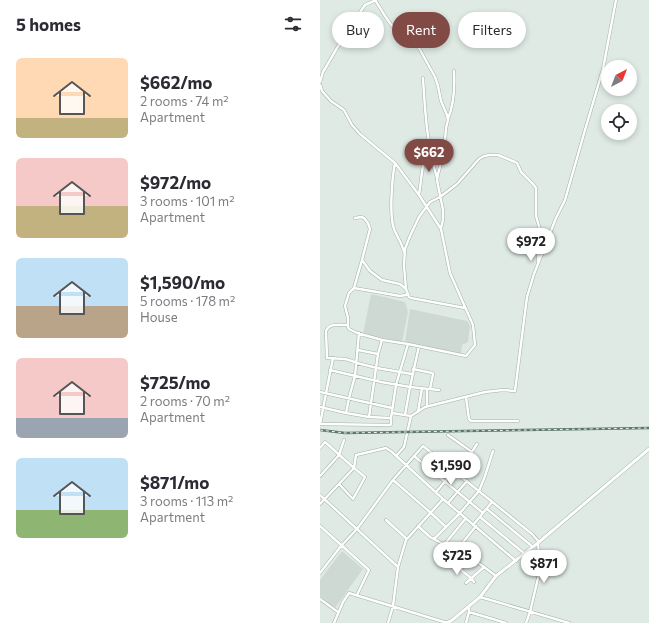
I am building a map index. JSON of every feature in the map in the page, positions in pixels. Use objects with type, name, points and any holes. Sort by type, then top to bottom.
[{"type":"street","points":[[320,82],[323,72],[347,31],[365,5],[376,0],[392,26],[419,48],[438,86],[441,101],[448,120]]},
{"type":"street","points":[[392,413],[411,416],[427,406],[485,392],[503,390],[515,391],[527,297],[556,218],[565,200],[584,130],[603,69],[616,0]]},
{"type":"street","points":[[437,180],[439,167],[444,153],[446,128],[452,108],[454,94],[454,71]]},
{"type":"street","points":[[423,78],[432,164],[443,210],[441,229]]},
{"type":"street","points":[[320,86],[322,91],[344,110],[352,125],[360,134],[395,164],[427,206],[441,229],[450,273],[474,325],[475,345],[466,356],[382,340],[349,329],[347,325],[348,318],[344,306],[349,293],[354,288],[370,226],[364,218],[355,218]]},
{"type":"street","points":[[419,195],[424,160],[430,148]]},
{"type":"street","points":[[404,254],[410,236],[430,202],[440,197],[457,184],[479,159],[484,156],[498,155],[517,163],[521,172],[536,188],[536,216],[540,235],[537,259],[538,264]]},
{"type":"street","points":[[395,164],[391,205],[394,228],[401,242],[404,254],[407,294],[409,297],[414,299],[466,308]]},
{"type":"street","points":[[362,260],[370,271],[382,280],[400,284],[406,289]]},
{"type":"street","points":[[354,288],[400,296],[407,294]]},
{"type":"street","points":[[347,325],[331,325],[327,328],[326,357],[412,374]]},
{"type":"street","points":[[346,413],[355,376],[359,333]]},
{"type":"street","points":[[368,417],[375,381],[378,354],[382,340]]},
{"type":"street","points":[[333,358],[320,424],[390,425],[396,384],[408,344]]},
{"type":"street","points":[[405,415],[413,369],[419,346]]},
{"type":"street","points":[[358,350],[378,354]]},
{"type":"street","points":[[413,369],[433,374],[428,389],[427,406]]},
{"type":"street","points":[[330,370],[375,381],[439,390]]},
{"type":"street","points":[[417,412],[422,388]]},
{"type":"street","points":[[320,392],[392,408]]},
{"type":"street","points":[[466,397],[469,419],[471,421],[518,422]]},
{"type":"street","points":[[322,408],[368,417],[391,418]]},
{"type":"street","points":[[396,456],[404,447],[411,416]]},
{"type":"street","points":[[448,434],[472,452]]},
{"type":"street","points":[[320,476],[339,455],[344,440]]},
{"type":"street","points":[[320,448],[325,442],[365,477],[354,498],[339,484]]},
{"type":"street","points":[[458,474],[477,444]]},
{"type":"street","points":[[320,572],[356,529],[392,480],[423,446],[532,534],[539,543],[539,574],[526,623]]},
{"type":"street","points":[[320,504],[354,468],[356,455],[386,448],[516,561]]},
{"type":"street","points":[[334,623],[343,602],[349,593],[446,623],[451,621],[480,597],[496,576],[539,543],[649,449]]},
{"type":"street","points":[[434,539],[479,491],[492,451]]},
{"type":"street","points":[[414,456],[483,513]]},
{"type":"street","points":[[436,492],[454,471]]},
{"type":"street","points":[[392,480],[431,512],[446,527]]},
{"type":"street","points":[[448,503],[467,481]]},
{"type":"street","points":[[320,495],[398,567]]},
{"type":"street","points":[[388,623],[393,606],[398,567],[407,539],[443,499]]},
{"type":"street","points":[[418,526],[430,537],[456,550],[492,502]]},
{"type":"street","points":[[486,509],[533,547]]},
{"type":"street","points":[[480,517],[525,554]]},
{"type":"street","points":[[444,545],[466,518]]},
{"type":"street","points":[[386,520],[407,539]]},
{"type":"street","points":[[320,526],[369,570],[357,595]]},
{"type":"street","points":[[476,561],[496,576]]},
{"type":"street","points":[[463,564],[461,570],[474,582]]},
{"type":"street","points":[[466,583],[484,567]]},
{"type":"street","points":[[480,597],[569,623]]},
{"type":"street","points":[[320,599],[338,612]]},
{"type":"street","points":[[466,623],[469,606]]},
{"type":"street","points":[[469,612],[506,623]]},
{"type":"shaded area","points":[[371,294],[405,302],[408,312],[402,342],[363,334]]},
{"type":"shaded area","points":[[410,309],[467,321],[470,326],[468,342],[462,345],[461,354],[405,342]]},
{"type":"shaded area","points":[[342,551],[363,569],[335,608],[320,596],[320,580]]},
{"type":"railway","points":[[320,430],[345,433],[649,428]]}]
